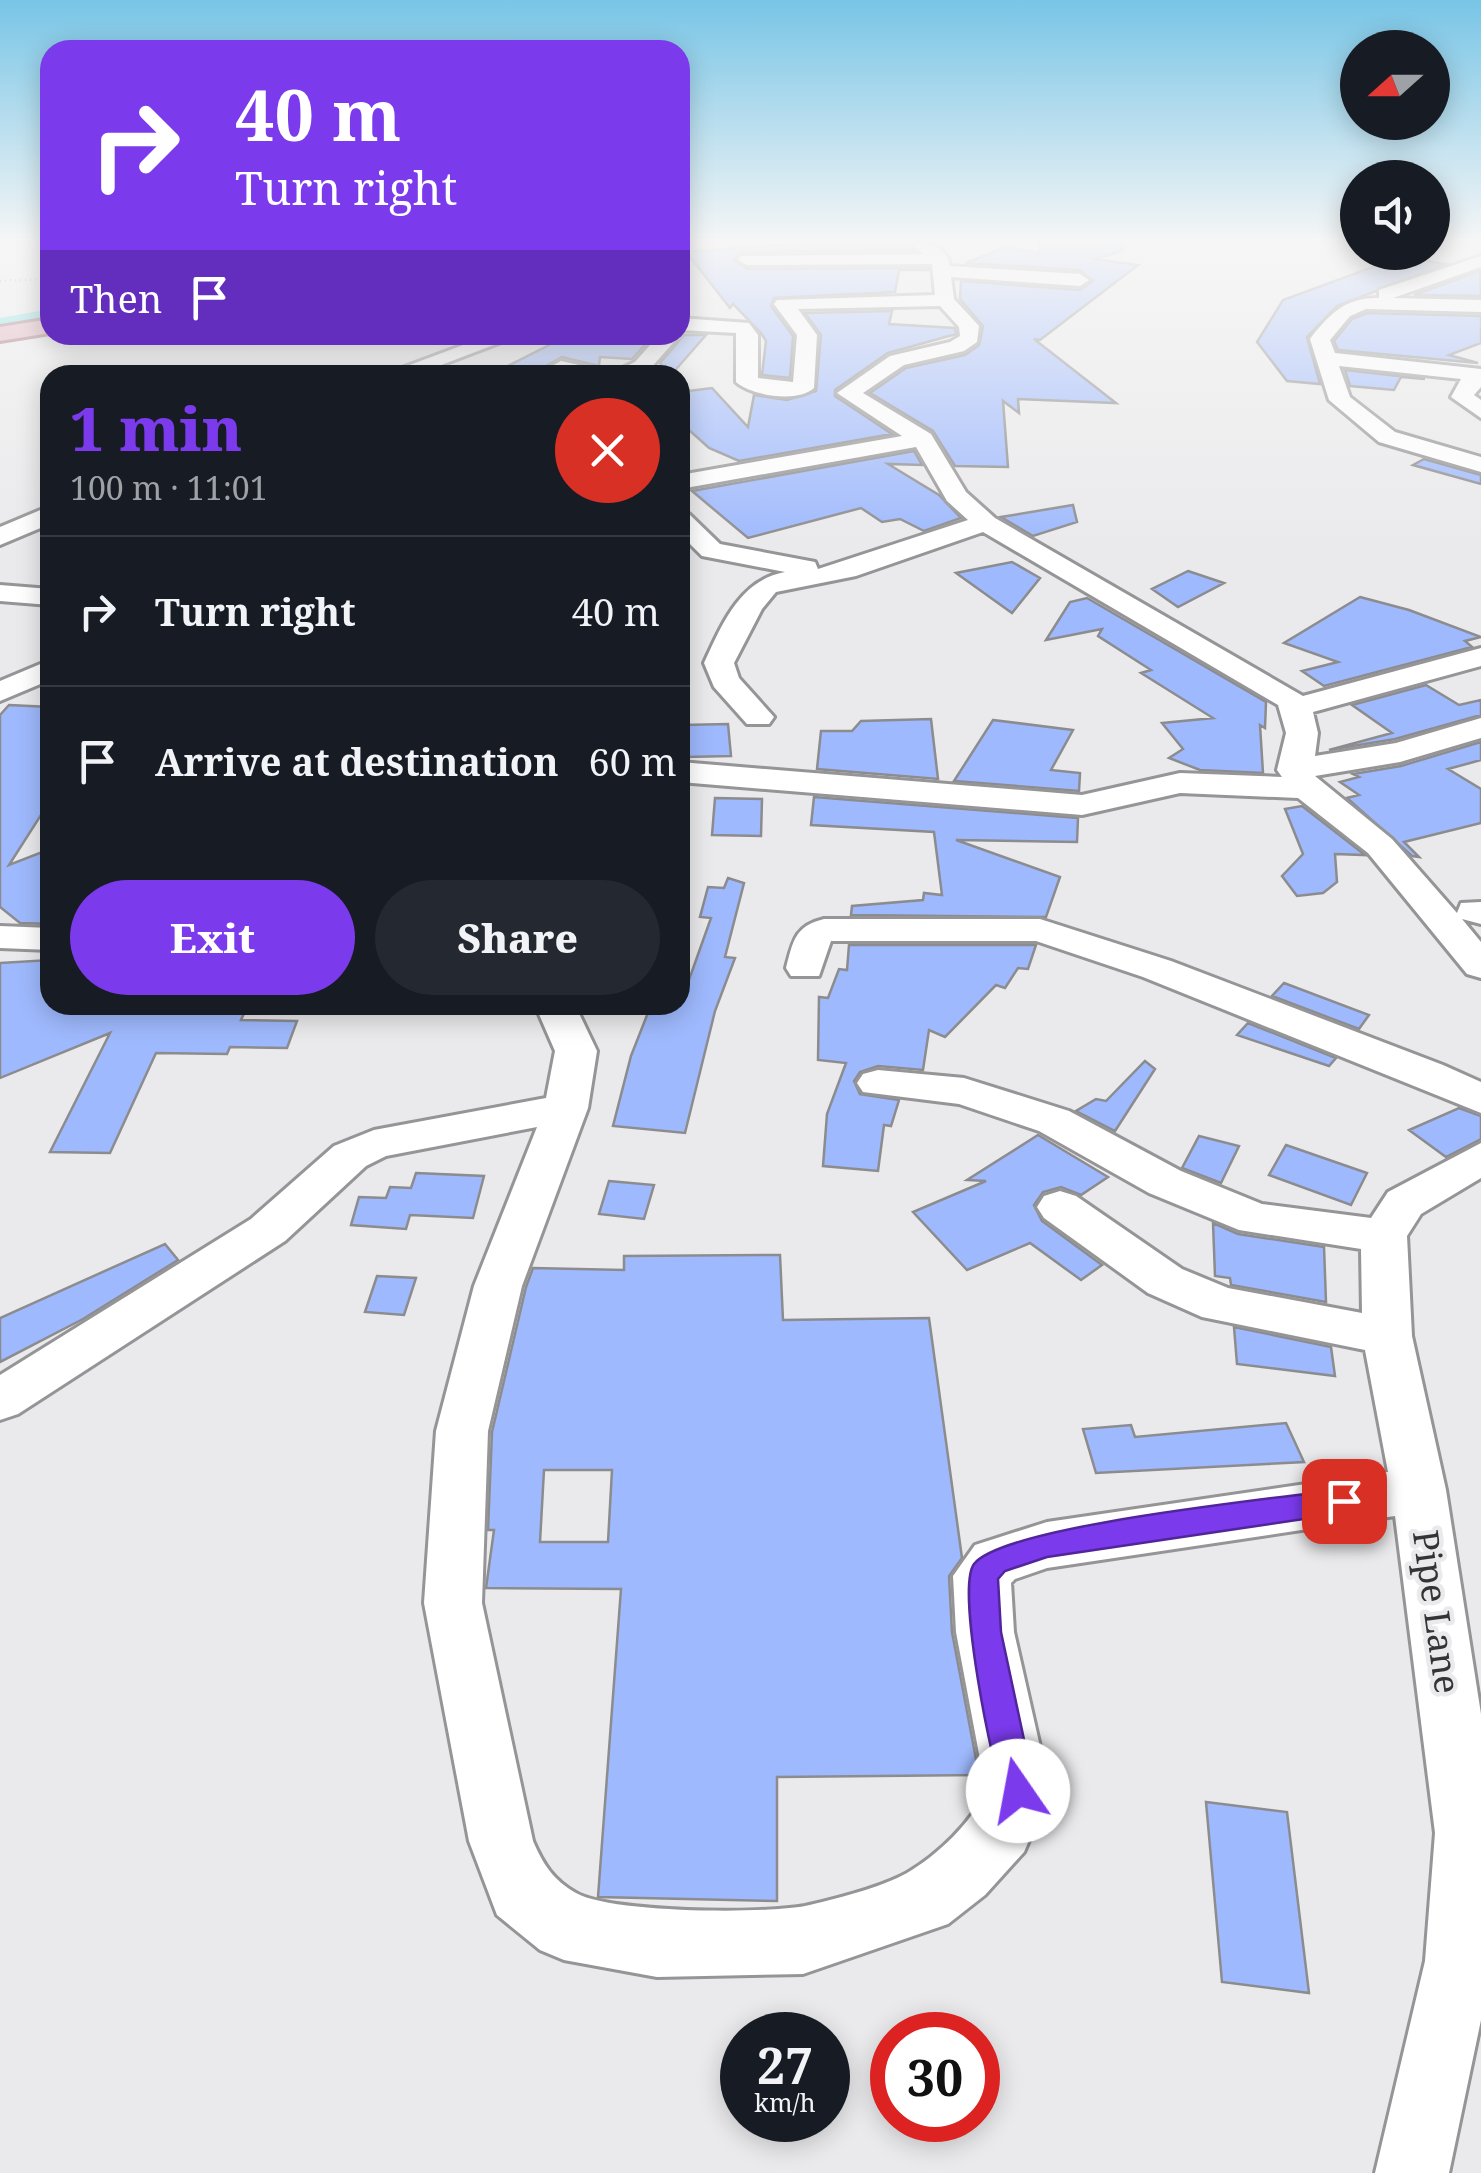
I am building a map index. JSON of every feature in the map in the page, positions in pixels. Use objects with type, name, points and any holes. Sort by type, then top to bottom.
[{"type":"street","points":[[748,344],[747,382],[765,388],[848,393],[923,439],[956,496],[986,523],[1297,707],[1481,657]]},
{"type":"street","points":[[803,388],[806,344]]},
{"type":"street","points":[[848,393],[896,360],[961,344]]},
{"type":"street","points":[[1322,344],[1340,400],[1387,436],[1481,465]]},
{"type":"street","points":[[423,365],[481,345]]},
{"type":"street","points":[[643,365],[661,345]]},
{"type":"street","points":[[1454,349],[1481,357]]},
{"type":"street","points":[[1327,358],[1481,377]]},
{"type":"street","points":[[1481,377],[1466,385],[1462,396],[1481,411]]},
{"type":"street","points":[[690,480],[923,439]]},
{"type":"street","points":[[0,538],[40,519]]},
{"type":"street","points":[[758,716],[725,680],[718,663],[730,636],[766,585],[840,571],[986,523]]},
{"type":"street","points":[[690,529],[712,550],[780,566],[840,571]]},
{"type":"street","points":[[0,593],[40,596]]},
{"type":"street","points":[[0,692],[40,674]]},
{"type":"street","points":[[1297,707],[1303,752],[1299,779]]},
{"type":"street","points":[[690,773],[1082,805],[1180,783],[1299,779],[1481,728]]},
{"type":"street","points":[[1299,779],[1470,914],[1481,966]]},
{"type":"street","points":[[804,968],[813,936],[824,930],[1040,930],[1193,983],[1428,1074],[1481,1099]]},
{"type":"street","points":[[0,937],[40,939]]},
{"type":"street","points":[[560,1015],[576,1051],[566,1108],[498,1286],[462,1431],[454,1602],[501,1841],[522,1892],[564,1926],[657,1943],[802,1940],[924,1901],[962,1872],[1001,1830],[1018,1791],[986,1632],[982,1576],[994,1562],[1047,1545],[1418,1490]]},
{"type":"street","points":[[878,1082],[964,1091],[1054,1120],[1166,1182],[1255,1219],[1384,1236],[1404,1202],[1481,1158]]},
{"type":"street","points":[[0,1400],[268,1230],[350,1156],[374,1144],[566,1108]]},
{"type":"street","points":[[1060,1207],[1165,1281],[1219,1304],[1387,1336]]},
{"type":"street","name":"Pipe Lane","points":[[1384,1236],[1387,1336],[1418,1490],[1467,1833],[1459,1961],[1412,2173]]},
{"type":"building","points":[[698,344],[680,365],[660,363],[675,345]]},
{"type":"building","points":[[766,344],[792,344],[790,378],[762,375]]},
{"type":"building","points":[[820,344],[919,344],[888,353],[835,390],[835,396],[892,434],[739,461],[709,448],[690,431],[690,391],[712,388],[748,427],[754,395],[787,400],[816,391]]},
{"type":"building","points":[[1041,344],[1116,403],[1018,399],[1019,413],[1003,401],[1008,467],[955,466],[933,431],[870,393],[906,368],[965,355],[979,345]]},
{"type":"building","points":[[1259,344],[1309,344],[1320,384],[1287,381]]},
{"type":"building","points":[[1336,344],[1477,344],[1449,355],[1478,363],[1338,350]]},
{"type":"building","points":[[549,345],[645,345],[632,359],[600,357],[599,365],[562,357],[548,365],[510,365]]},
{"type":"building","points":[[1345,370],[1425,379],[1401,377],[1394,390],[1350,386]]},
{"type":"building","points":[[914,451],[922,465],[888,464],[939,495],[961,518],[924,531],[900,519],[882,522],[861,508],[748,538],[692,491]]},
{"type":"building","points":[[1424,459],[1481,475],[1481,484],[1413,465]]},
{"type":"building","points":[[1073,505],[1077,522],[1033,536],[1001,517]]},
{"type":"building","points":[[1012,562],[1040,578],[1012,613],[956,573]]},
{"type":"building","points":[[1188,571],[1224,583],[1178,607],[1152,589]]},
{"type":"building","points":[[1360,597],[1409,610],[1481,637],[1465,641],[1472,647],[1324,686],[1302,671],[1338,662],[1284,643]]},
{"type":"building","points":[[1087,598],[1266,702],[1265,728],[1260,725],[1263,773],[1200,770],[1169,758],[1183,749],[1162,723],[1213,718],[1141,673],[1151,670],[1098,636],[1102,629],[1046,640],[1070,602]]},
{"type":"building","points":[[1426,685],[1459,705],[1481,700],[1481,715],[1395,739],[1329,750],[1392,733],[1352,705]]},
{"type":"building","points":[[9,705],[40,707],[40,817],[9,865],[40,853],[40,924],[20,923],[0,907],[0,715]]},
{"type":"building","points":[[931,719],[938,779],[817,769],[821,731],[852,731],[861,721]]},
{"type":"building","points":[[993,720],[1073,730],[1051,770],[1080,773],[1079,791],[954,781]]},
{"type":"building","points":[[728,724],[731,756],[690,757],[690,725]]},
{"type":"building","points":[[1481,742],[1481,760],[1448,769],[1481,789],[1481,823],[1404,842],[1419,857],[1412,856],[1347,798],[1359,795],[1340,782],[1359,777],[1353,774],[1401,766]]},
{"type":"building","points":[[814,797],[1078,818],[1077,842],[956,840],[1060,877],[1046,917],[851,915],[852,906],[923,900],[924,893],[942,895],[934,832],[811,825]]},
{"type":"building","points":[[715,798],[762,799],[761,836],[712,835]]},
{"type":"building","points":[[1302,806],[1365,855],[1335,854],[1337,882],[1323,893],[1297,896],[1282,876],[1303,854],[1285,809]]},
{"type":"building","points":[[728,878],[744,883],[725,957],[735,958],[715,1011],[685,1133],[613,1126],[631,1056],[647,1015],[690,1015],[690,977],[711,918],[700,917],[708,887],[724,888]]},
{"type":"building","points":[[849,945],[1036,945],[1028,969],[1018,968],[1005,988],[996,985],[945,1037],[929,1030],[923,1070],[878,1066],[860,1072],[854,1081],[860,1094],[899,1100],[891,1126],[884,1125],[878,1171],[823,1166],[827,1114],[846,1063],[818,1060],[819,997],[828,998],[839,969],[847,970]]},
{"type":"building","points":[[40,961],[40,1015],[243,1015],[241,1020],[297,1021],[287,1048],[230,1047],[227,1054],[156,1053],[110,1153],[50,1152],[110,1033],[0,1078],[0,963]]},
{"type":"building","points":[[1284,983],[1369,1015],[1359,1029],[1272,996]]},
{"type":"building","points":[[1248,1023],[1336,1058],[1329,1066],[1237,1035]]},
{"type":"building","points":[[1145,1061],[1155,1069],[1115,1131],[1076,1111],[1096,1099],[1106,1101]]},
{"type":"building","points":[[1459,1108],[1481,1116],[1481,1139],[1446,1157],[1409,1130]]},
{"type":"building","points":[[1038,1135],[1108,1177],[1081,1195],[1061,1187],[1043,1192],[1034,1205],[1042,1221],[1102,1265],[1081,1280],[1030,1243],[967,1270],[913,1212],[986,1181],[967,1180]]},
{"type":"building","points":[[1199,1136],[1239,1146],[1221,1183],[1182,1168]]},
{"type":"building","points":[[1286,1145],[1367,1173],[1351,1205],[1269,1175]]},
{"type":"building","points":[[416,1173],[484,1176],[473,1218],[410,1215],[406,1229],[351,1225],[359,1197],[386,1198],[390,1187],[411,1188]]},
{"type":"building","points":[[609,1181],[654,1185],[644,1219],[599,1214]]},
{"type":"building","points":[[1213,1223],[1238,1234],[1324,1247],[1326,1302],[1231,1285],[1230,1278],[1215,1276]]},
{"type":"building","points":[[165,1244],[178,1260],[83,1319],[0,1362],[0,1318]]},
{"type":"building","points":[[780,1255],[783,1320],[929,1318],[962,1558],[949,1576],[952,1632],[979,1775],[777,1777],[777,1901],[598,1897],[621,1589],[486,1588],[494,1530],[488,1530],[492,1432],[533,1268],[624,1270],[624,1256]],"holes":[[[544,1470],[612,1470],[608,1542],[540,1542]]]},
{"type":"building","points":[[377,1276],[416,1278],[404,1315],[365,1312]]},
{"type":"building","points":[[1234,1327],[1331,1347],[1335,1376],[1237,1364]]},
{"type":"building","points":[[1286,1423],[1304,1462],[1096,1473],[1083,1429],[1131,1425],[1135,1437]]},
{"type":"building","points":[[1206,1802],[1287,1812],[1309,1993],[1222,1982]]},
{"type":"route","points":[[1018,1791],[986,1632],[982,1576],[994,1562],[1047,1545],[1344,1501]]}]
